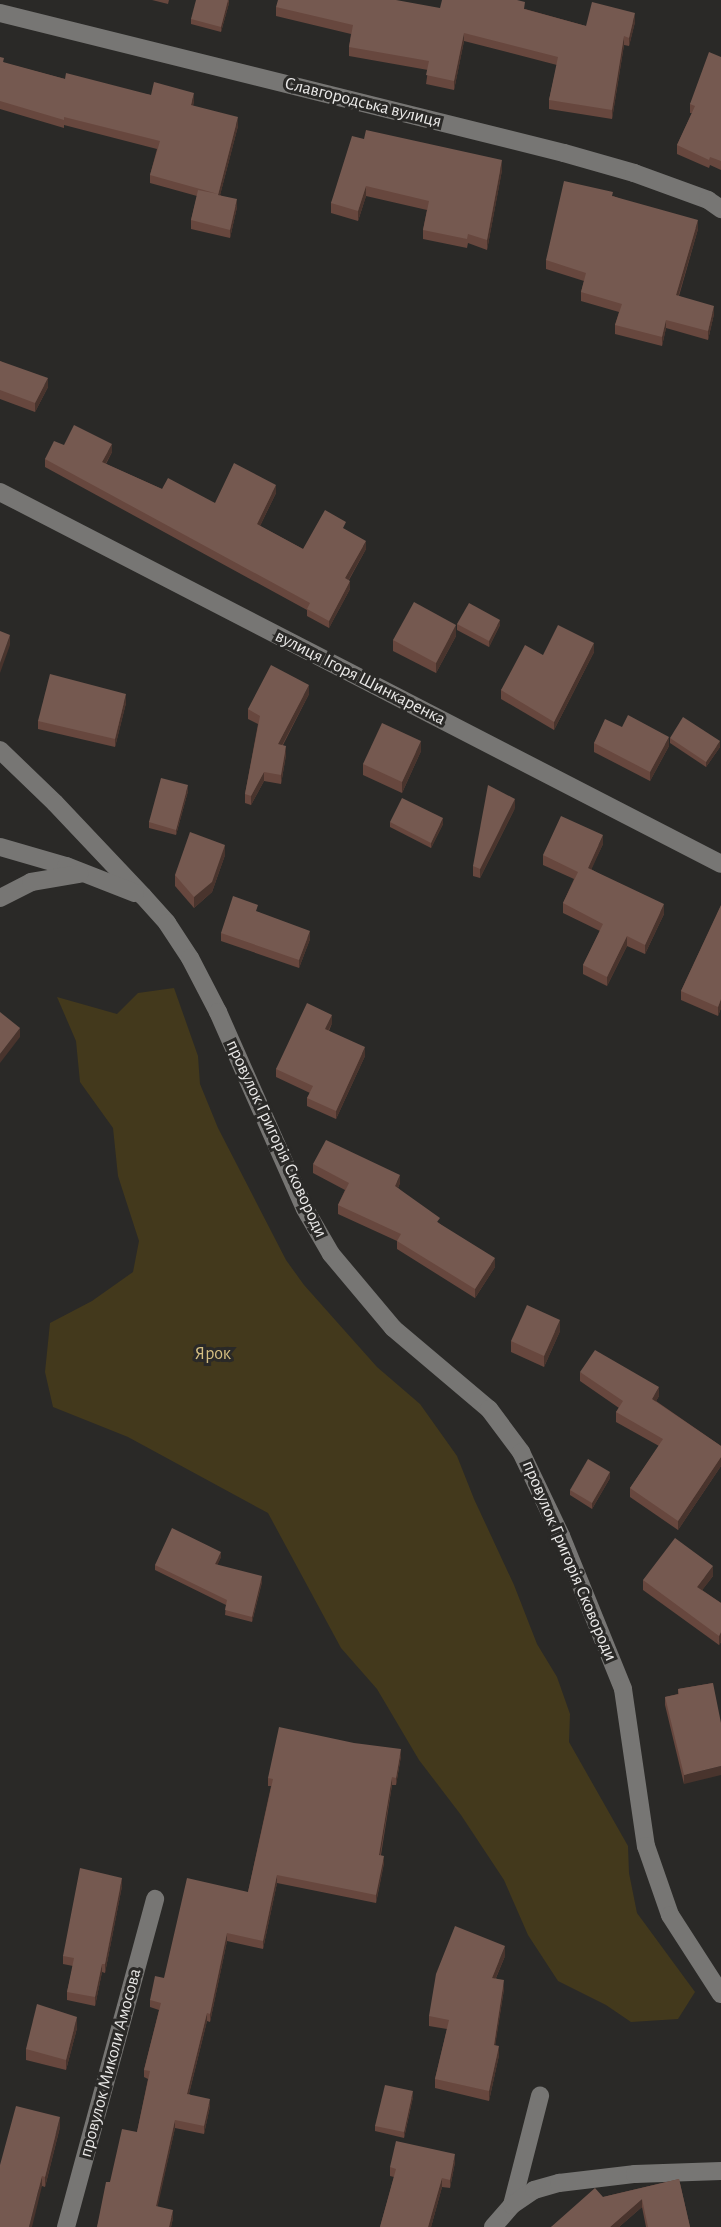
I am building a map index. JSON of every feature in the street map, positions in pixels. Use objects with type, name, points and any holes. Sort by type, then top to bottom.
[{"type":"street","name":"Славгородська вулиця","points":[[0,13],[564,153],[634,173],[708,200],[721,209]]},
{"type":"street","name":"вулиця Ігоря Шинкаренка","points":[[0,492],[721,864]]},
{"type":"street","name":"провулок Григорія Сковороди","points":[[0,750],[55,803],[167,922],[190,958],[218,1012],[305,1209],[331,1254],[393,1328],[489,1409],[521,1452],[561,1536],[623,1689],[646,1846],[670,1915],[721,1994]]},
{"type":"street","points":[[0,847],[84,873],[143,896]]},
{"type":"street","points":[[0,898],[31,882],[84,873]]},
{"type":"street","name":"провулок Миколи Амосова","points":[[66,2227],[156,1899]]},
{"type":"street","points":[[512,2205],[540,2096]]},
{"type":"street","points":[[492,2227],[512,2205],[534,2190],[594,2177],[721,2171]]},
{"type":"green space","name":"Ярок","points":[[174,988],[198,1056],[200,1084],[218,1128],[286,1260],[304,1285],[377,1367],[420,1404],[457,1456],[474,1499],[514,1585],[537,1644],[557,1677],[570,1714],[569,1742],[628,1846],[629,1873],[637,1913],[695,1992],[678,2019],[631,2022],[606,2005],[558,1981],[528,1935],[504,1880],[461,1815],[419,1760],[377,1689],[341,1648],[268,1513],[128,1437],[53,1407],[45,1372],[50,1323],[92,1301],[133,1272],[139,1241],[118,1176],[113,1128],[80,1082],[76,1041],[57,997],[117,1014],[138,993]]},
{"type":"building","points":[[196,0],[228,0],[221,27],[191,19]]},
{"type":"building","points":[[278,0],[396,0],[440,8],[442,0],[517,0],[525,2],[524,9],[586,26],[592,2],[635,13],[629,38],[624,36],[612,110],[549,100],[558,57],[464,33],[454,81],[426,75],[429,61],[349,47],[353,25],[276,7]]},
{"type":"building","points":[[709,52],[721,57],[721,161],[710,157],[709,160],[677,145],[695,106],[690,104]]},
{"type":"building","points":[[0,57],[4,58],[3,62],[65,79],[66,73],[151,95],[154,82],[194,93],[191,105],[238,117],[218,195],[237,199],[230,230],[191,220],[198,190],[218,194],[150,175],[160,141],[64,117],[64,120],[0,101]]},
{"type":"building","points":[[366,130],[502,160],[487,240],[468,234],[467,239],[423,230],[429,201],[366,186],[358,211],[331,203],[352,136],[364,139]]},
{"type":"building","points":[[564,181],[613,192],[612,196],[698,220],[676,295],[714,306],[708,331],[666,320],[662,337],[615,325],[622,304],[581,292],[586,273],[546,260]]},
{"type":"building","points":[[0,361],[48,378],[35,403],[0,390]]},
{"type":"building","points":[[74,425],[112,444],[102,462],[162,489],[168,478],[215,503],[234,463],[276,485],[257,524],[303,549],[325,510],[346,522],[343,528],[366,541],[345,578],[350,581],[329,621],[307,609],[310,603],[45,459],[54,441],[64,445]]},
{"type":"building","points":[[414,602],[456,625],[436,663],[393,640]]},
{"type":"building","points":[[469,603],[500,620],[489,641],[457,624]]},
{"type":"building","points":[[558,625],[594,643],[554,722],[501,690],[525,645],[543,655]]},
{"type":"building","points":[[0,631],[10,635],[0,663]]},
{"type":"building","points":[[271,665],[309,685],[278,744],[286,746],[281,775],[264,772],[251,796],[245,794],[260,716],[248,709]]},
{"type":"building","points":[[50,674],[126,694],[115,739],[38,721]]},
{"type":"building","points":[[628,715],[669,737],[650,772],[594,743],[605,719],[622,727]]},
{"type":"building","points":[[683,717],[720,741],[706,762],[670,738]]},
{"type":"building","points":[[382,723],[421,741],[402,782],[363,764]]},
{"type":"building","points":[[161,778],[188,785],[176,830],[149,822]]},
{"type":"building","points":[[488,785],[515,799],[480,869],[473,866]]},
{"type":"building","points":[[402,798],[443,818],[431,843],[390,822]]},
{"type":"building","points":[[561,816],[603,835],[588,868],[664,904],[645,945],[627,936],[607,977],[583,965],[603,924],[563,903],[578,872],[543,855]]},
{"type":"building","points":[[190,832],[225,845],[212,882],[194,897],[175,875]]},
{"type":"building","points":[[233,896],[258,905],[256,911],[310,931],[299,960],[221,933]]},
{"type":"building","points":[[721,905],[721,999],[718,1007],[681,991]]},
{"type":"building","points":[[307,1003],[332,1015],[325,1029],[365,1047],[336,1111],[307,1098],[313,1086],[276,1069]]},
{"type":"building","points":[[0,1012],[20,1028],[0,1054]]},
{"type":"building","points":[[326,1140],[400,1175],[395,1186],[440,1218],[437,1222],[495,1258],[475,1289],[397,1241],[401,1234],[338,1205],[349,1183],[313,1164]]},
{"type":"building","points":[[527,1305],[560,1320],[544,1356],[511,1341]]},
{"type":"building","points":[[595,1350],[659,1387],[652,1399],[721,1446],[721,1457],[678,1521],[630,1488],[663,1439],[616,1412],[623,1401],[580,1372]]},
{"type":"building","points":[[588,1459],[610,1472],[592,1503],[570,1490]]},
{"type":"building","points":[[172,1528],[221,1552],[215,1564],[262,1576],[252,1617],[225,1610],[227,1600],[155,1565]]},
{"type":"building","points":[[675,1538],[713,1566],[697,1587],[721,1603],[719,1636],[643,1580]]},
{"type":"building","points":[[713,1683],[721,1723],[721,1766],[684,1775],[665,1697],[679,1694],[678,1689]]},
{"type":"building","points":[[279,1727],[354,1743],[401,1749],[396,1778],[392,1777],[379,1855],[384,1856],[376,1895],[277,1875],[263,1941],[227,1933],[210,2014],[207,2013],[187,2094],[210,2099],[204,2126],[175,2120],[156,2206],[173,2210],[169,2227],[97,2227],[106,2182],[110,2182],[122,2129],[137,2132],[150,2071],[144,2070],[161,2003],[150,2000],[155,1976],[164,1978],[187,1878],[248,1892],[273,1779],[268,1778]]},
{"type":"building","points":[[80,1868],[122,1878],[105,1964],[102,1964],[95,1997],[67,1992],[74,1958],[63,1956]]},
{"type":"building","points":[[455,1926],[505,1946],[492,1978],[504,1980],[494,2045],[499,2046],[489,2091],[435,2079],[449,2020],[429,2016],[436,1974]]},
{"type":"building","points":[[37,2004],[77,2017],[66,2060],[26,2049]]},
{"type":"building","points":[[385,2085],[413,2091],[404,2132],[375,2126]]},
{"type":"building","points":[[16,2106],[60,2117],[45,2177],[42,2176],[29,2227],[0,2227],[0,2165]]},
{"type":"building","points":[[396,2141],[455,2154],[450,2180],[442,2178],[428,2227],[380,2227],[396,2169],[390,2167]]},
{"type":"building","points":[[679,2179],[690,2227],[648,2227],[642,2199],[610,2227],[551,2227],[595,2188],[603,2197]]}]
